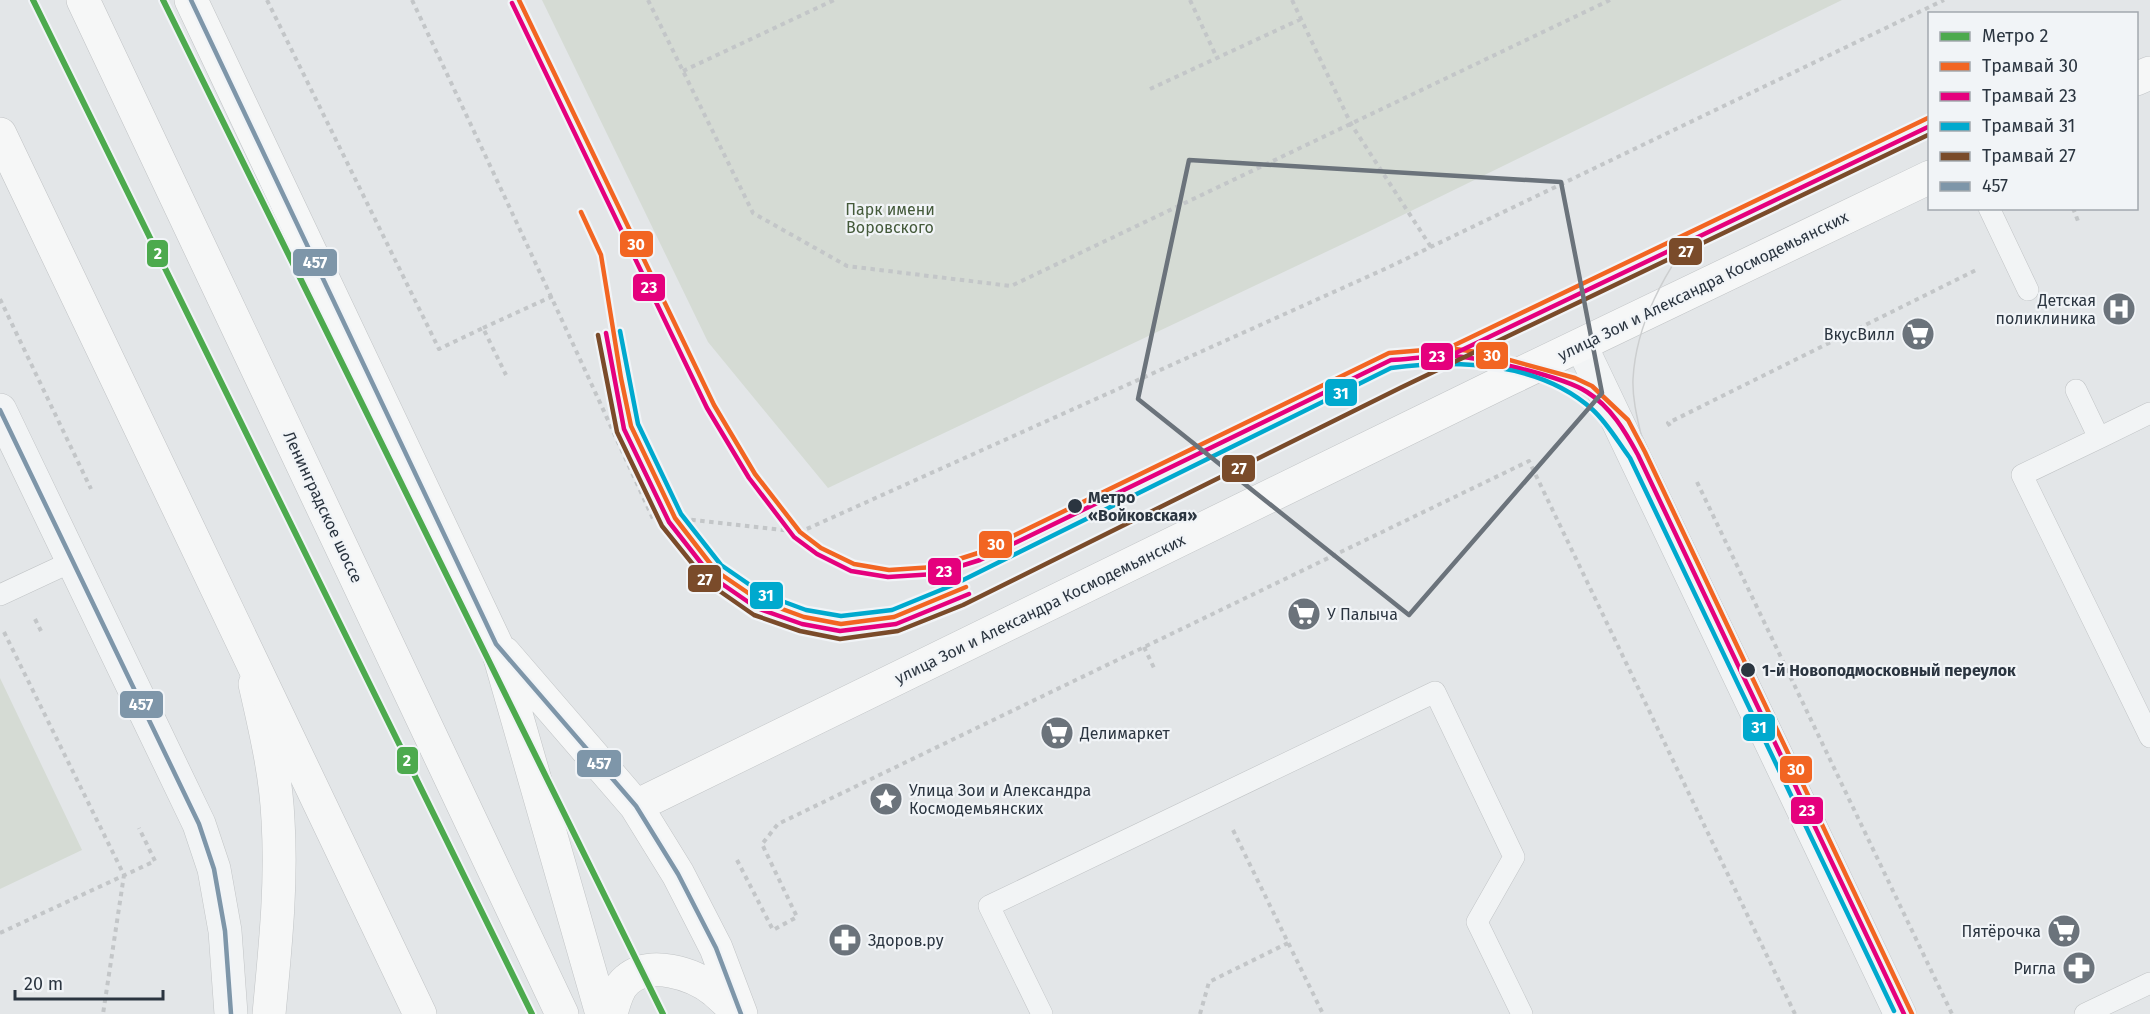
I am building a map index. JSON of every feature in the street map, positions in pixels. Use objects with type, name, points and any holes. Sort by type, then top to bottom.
[{"type":"main road","name":"Ленинградское шоссе","points":[[83,0],[562,1014]]},
{"type":"main road","points":[[191,0],[496,644],[602,1014]]},
{"type":"main road","points":[[0,135],[420,1014]]},
{"type":"main road","name":"улица Зои и Александра Космодемьянских","points":[[636,806],[1498,384],[1928,177]]},
{"type":"main road","points":[[496,644],[636,806],[678,874],[716,948],[740,1014]]},
{"type":"main road","points":[[249,658],[269,743],[278,819],[279,908],[269,1014]]},
{"type":"main road","points":[[611,1014],[615,997],[626,981],[643,971],[661,969],[685,975],[713,989],[740,1014]]},
{"type":"street","points":[[1581,345],[1900,1014]]},
{"type":"street","points":[[0,410],[199,824],[214,869],[225,932],[231,1014]]},
{"type":"lane","points":[[1990,210],[2028,290]]},
{"type":"lane","points":[[2076,390],[2099,438]]},
{"type":"lane","points":[[2150,413],[2022,475],[2150,737]]},
{"type":"lane","points":[[0,596],[73,561]]},
{"type":"lane","points":[[1042,1014],[989,906],[1434,692],[1514,857],[1477,922],[1522,1014]]},
{"type":"lane","points":[[2085,1014],[2150,983]]},
{"type":"path","points":[[267,0],[439,349],[553,296]]},
{"type":"path","points":[[412,0],[553,296],[654,521],[675,518],[800,532],[1431,247],[1944,0]]},
{"type":"path","points":[[648,0],[753,213],[847,266],[1011,286],[1610,0]]},
{"type":"path","points":[[683,71],[834,0]]},
{"type":"path","points":[[1190,0],[1217,58]]},
{"type":"path","points":[[1292,0],[1351,124],[1431,247]]},
{"type":"path","points":[[1150,88],[1301,19]]},
{"type":"path","points":[[2074,210],[2078,221]]},
{"type":"path","points":[[1674,434],[1668,423],[2010,254]]},
{"type":"path","points":[[0,299],[91,489]]},
{"type":"path","points":[[483,328],[506,375]]},
{"type":"path","points":[[737,860],[773,930],[797,917],[762,844],[778,824],[1529,461],[1795,1014]]},
{"type":"path","points":[[1694,477],[1952,1014]]},
{"type":"path","points":[[3,628],[124,875],[104,1007],[105,1014]]},
{"type":"path","points":[[1144,647],[1155,670]]},
{"type":"path","points":[[1216,797],[1323,1014]]},
{"type":"path","points":[[0,933],[155,861],[140,828]]},
{"type":"path","points":[[1200,1014],[1209,982],[1288,944]]},
{"type":"highlighted area","points":[[1189,160],[1561,182],[1602,393],[1409,615],[1138,399]]},
{"type":"green space","name":"Парк имени Воровского","points":[[542,0],[1842,0],[1368,232],[828,488],[708,342]]},
{"type":"green space","points":[[0,678],[82,850],[0,889]]},
{"type":"tram line","name":"30","points":[[519,0],[714,405],[755,474],[800,532],[821,548],[854,564],[889,570],[934,567],[978,553],[1389,353],[1448,348],[1484,353],[1575,378],[1592,386],[1628,420],[1645,452],[1912,1014]]},
{"type":"tram line","name":"23","points":[[512,3],[707,408],[749,478],[794,537],[817,554],[851,571],[888,577],[935,574],[980,560],[1391,360],[1432,356],[1477,359],[1559,380],[1596,398],[1617,420],[1638,455],[1904,1014]]},
{"type":"tram line","name":"30","points":[[1436,354],[1928,118]]},
{"type":"tram line","name":"23","points":[[1439,361],[1928,127]]},
{"type":"tram line","name":"27","points":[[598,335],[617,432],[662,526],[708,583],[754,615],[800,631],[840,639],[898,631],[963,605],[1400,388],[1928,135]]},
{"type":"tram line","name":"30","points":[[581,212],[601,255],[631,426],[675,518],[716,571],[760,601],[804,617],[841,624],[894,617],[966,587]]},
{"type":"tram line","points":[[1645,452],[1633,388],[1635,358],[1654,299],[1674,262],[1698,228]]},
{"type":"tram line","name":"31","points":[[620,331],[638,424],[681,514],[721,565],[763,594],[806,610],[841,616],[892,610],[953,585],[1391,368],[1443,364],[1497,368],[1523,373],[1549,382],[1572,394],[1598,415],[1630,458],[1894,1011]]},
{"type":"tram line","name":"23","points":[[606,333],[624,429],[669,522],[712,577],[757,608],[802,624],[840,631],[896,624],[969,594]]},
{"type":"metro line","name":"2","points":[[33,0],[532,1014]]},
{"type":"metro line","name":"2","points":[[163,0],[663,1014]]},
{"type":"transit line","name":"457","points":[[191,0],[496,644],[636,806],[678,874],[716,948],[741,1014]]},
{"type":"transit line","name":"457","points":[[0,410],[199,824],[214,869],[225,931],[231,1014]]},
{"type":"place","name":"Детская поликлиника","points":[[2119,309]]},
{"type":"place","name":"ВкусВилл","points":[[1918,334]]},
{"type":"place","name":"Метро «Войковская»","points":[[1075,506]]},
{"type":"place","name":"У Палыча","points":[[1304,614]]},
{"type":"place","name":"1-й Новоподмосковный переулок","points":[[1748,670]]},
{"type":"place","name":"Делимаркет","points":[[1057,733]]},
{"type":"place","name":"Улица Зои и Александра Космодемьянских","points":[[886,799]]},
{"type":"place","name":"Пятёрочка","points":[[2064,931]]},
{"type":"place","name":"Здоров.ру","points":[[845,940]]},
{"type":"place","name":"Ригла","points":[[2079,968]]}]
